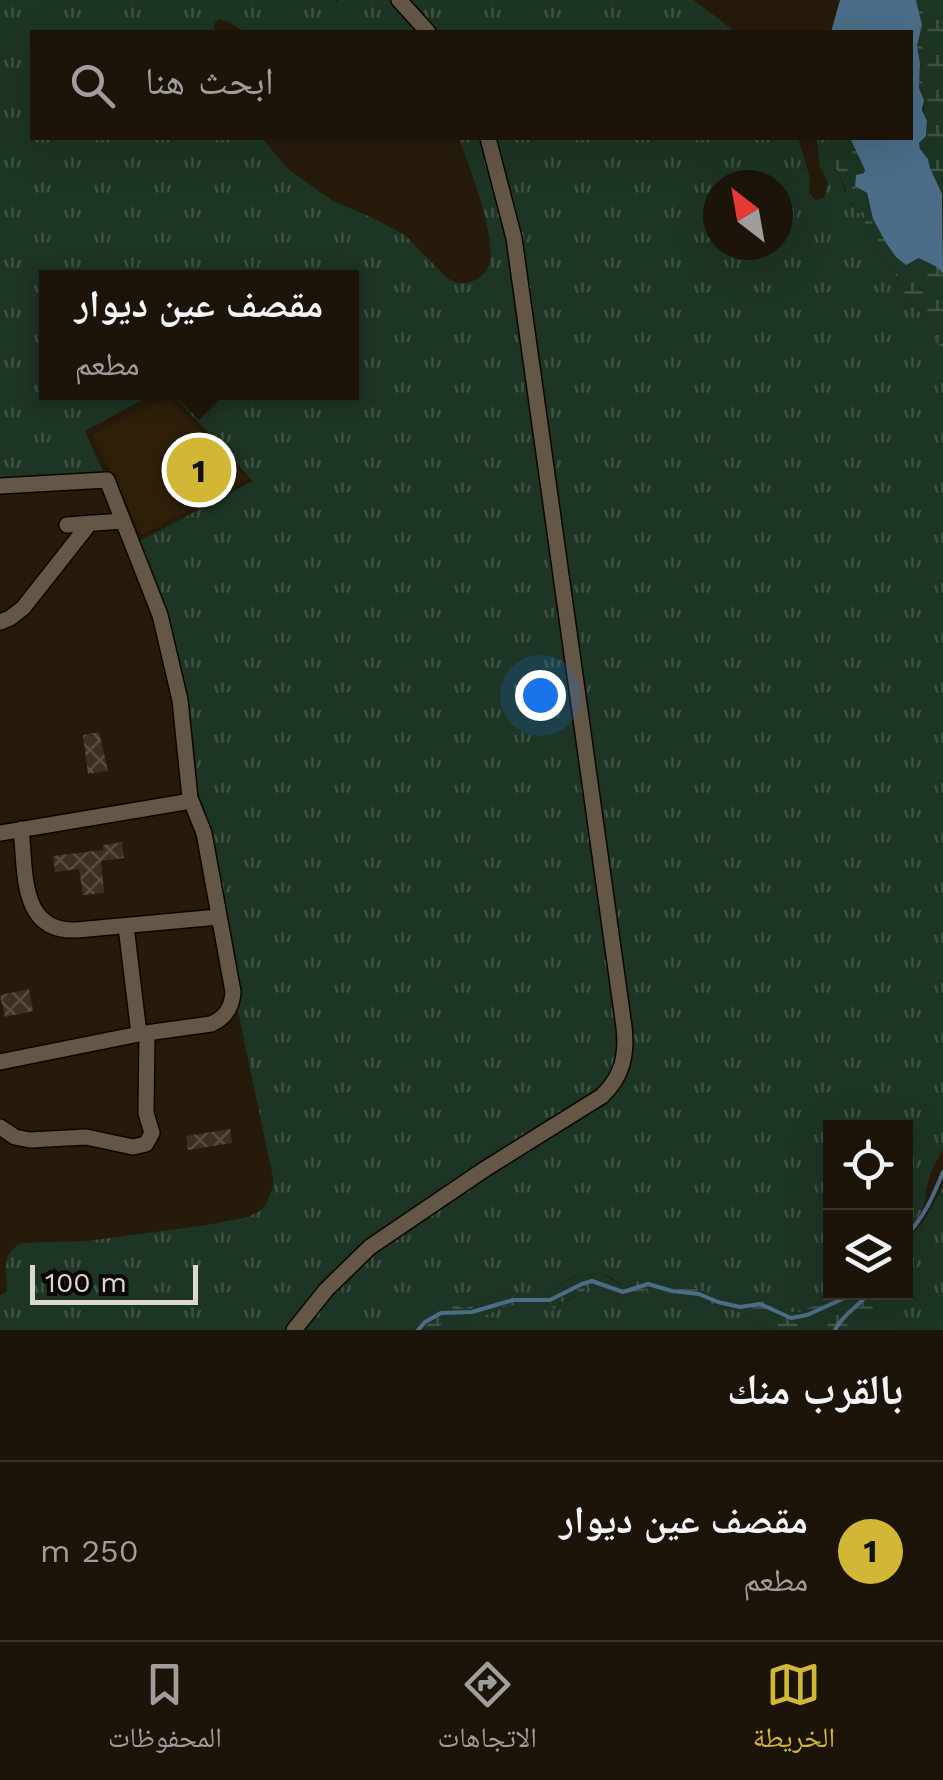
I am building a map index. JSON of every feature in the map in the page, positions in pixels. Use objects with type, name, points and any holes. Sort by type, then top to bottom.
[{"type":"street","points":[[399,0],[426,30]]},
{"type":"street","points":[[294,1330],[356,1258],[472,1178],[602,1096],[617,1079],[624,1059],[624,1026],[514,238],[489,140]]},
{"type":"street","points":[[0,486],[107,480],[160,615],[176,681],[191,801],[204,833],[233,998],[221,1019],[211,1024],[0,1062]]},
{"type":"street","points":[[67,525],[123,520]]},
{"type":"street","points":[[0,622],[22,608],[90,524]]},
{"type":"street","points":[[0,833],[191,801]]},
{"type":"street","points":[[21,829],[30,900],[42,922],[54,928],[68,931],[218,917]]},
{"type":"street","points":[[0,1126],[15,1137],[30,1140],[86,1137],[133,1147],[146,1144],[152,1135],[146,1113],[143,1034],[126,926]]},
{"type":"shaded area","points":[[170,400],[247,479],[142,535],[92,435]]},
{"type":"green space","points":[[0,0],[693,0],[733,30],[241,30],[220,19],[213,30],[30,30],[30,140],[264,140],[288,169],[332,200],[406,236],[445,276],[463,283],[484,273],[491,251],[480,200],[459,140],[799,140],[810,178],[809,193],[815,200],[824,198],[828,183],[820,167],[817,140],[828,140],[826,155],[837,170],[850,203],[864,219],[868,235],[903,291],[931,326],[943,353],[943,1150],[931,1172],[922,1209],[914,1223],[913,1120],[823,1120],[823,1300],[828,1300],[798,1313],[764,1301],[721,1299],[695,1288],[678,1288],[653,1279],[642,1279],[626,1287],[599,1273],[572,1277],[546,1295],[509,1292],[465,1309],[439,1307],[409,1330],[0,1330],[0,1296],[7,1291],[6,1262],[11,1251],[23,1243],[87,1241],[248,1217],[266,1204],[273,1187],[218,917],[180,700],[132,545],[253,481],[178,400],[359,400],[359,270],[39,270],[39,400],[142,400],[85,431],[107,480],[0,486]]},
{"type":"green space","points":[[916,0],[943,0],[943,201],[919,143],[926,136],[927,121],[919,88],[917,47],[922,25]]},
{"type":"green space","points":[[828,140],[851,140],[865,170],[856,175],[855,186],[866,193],[873,219],[886,243],[896,257],[912,263],[920,258],[937,266],[943,274],[943,353],[931,326],[903,291],[868,235],[864,219],[846,197],[846,189],[825,148]]},
{"type":"green space","points":[[943,1187],[943,1330],[856,1330],[881,1300],[913,1300],[913,1234]]},
{"type":"green space","points":[[599,1273],[626,1287],[642,1279],[653,1279],[678,1288],[699,1289],[721,1299],[764,1301],[797,1313],[828,1300],[881,1300],[856,1330],[770,1330],[755,1325],[750,1316],[722,1306],[665,1298],[645,1290],[621,1297],[595,1287],[586,1288],[552,1311],[515,1305],[472,1322],[446,1321],[430,1330],[409,1330],[429,1303],[465,1309],[509,1292],[546,1295],[573,1277]]},
{"type":"green space","points":[[595,1287],[622,1297],[645,1290],[665,1298],[722,1306],[750,1316],[755,1325],[770,1330],[430,1330],[446,1321],[471,1322],[515,1305],[556,1308],[586,1288]]},
{"type":"water","points":[[840,0],[916,0],[922,25],[917,46],[919,88],[927,121],[926,136],[919,143],[942,194],[943,274],[919,258],[906,265],[896,257],[873,219],[867,193],[855,186],[856,175],[865,170],[851,140],[913,140],[913,30],[832,30]]},
{"type":"building","points":[[201,433],[237,473],[205,496],[193,496],[190,492],[184,498],[171,483],[177,477],[175,462]]},
{"type":"building","points":[[99,732],[108,771],[88,774],[83,735]]},
{"type":"building","points":[[122,842],[124,858],[101,861],[104,893],[83,895],[79,869],[55,872],[53,856],[103,850],[103,845]]},
{"type":"building","points":[[29,989],[33,1011],[5,1017],[0,995]]},
{"type":"building","points":[[230,1129],[232,1143],[188,1150],[186,1136]]},
{"type":"waterway","points":[[913,1228],[943,1172]]},
{"type":"waterway","points":[[418,1330],[441,1313],[472,1312],[513,1300],[550,1300],[592,1281],[623,1292],[648,1284],[740,1307],[760,1304],[791,1318],[840,1300]]},
{"type":"waterway","points":[[835,1330],[862,1300]]},
{"type":"place","name":"مقصف عين ديوار","points":[[199,470]]}]
